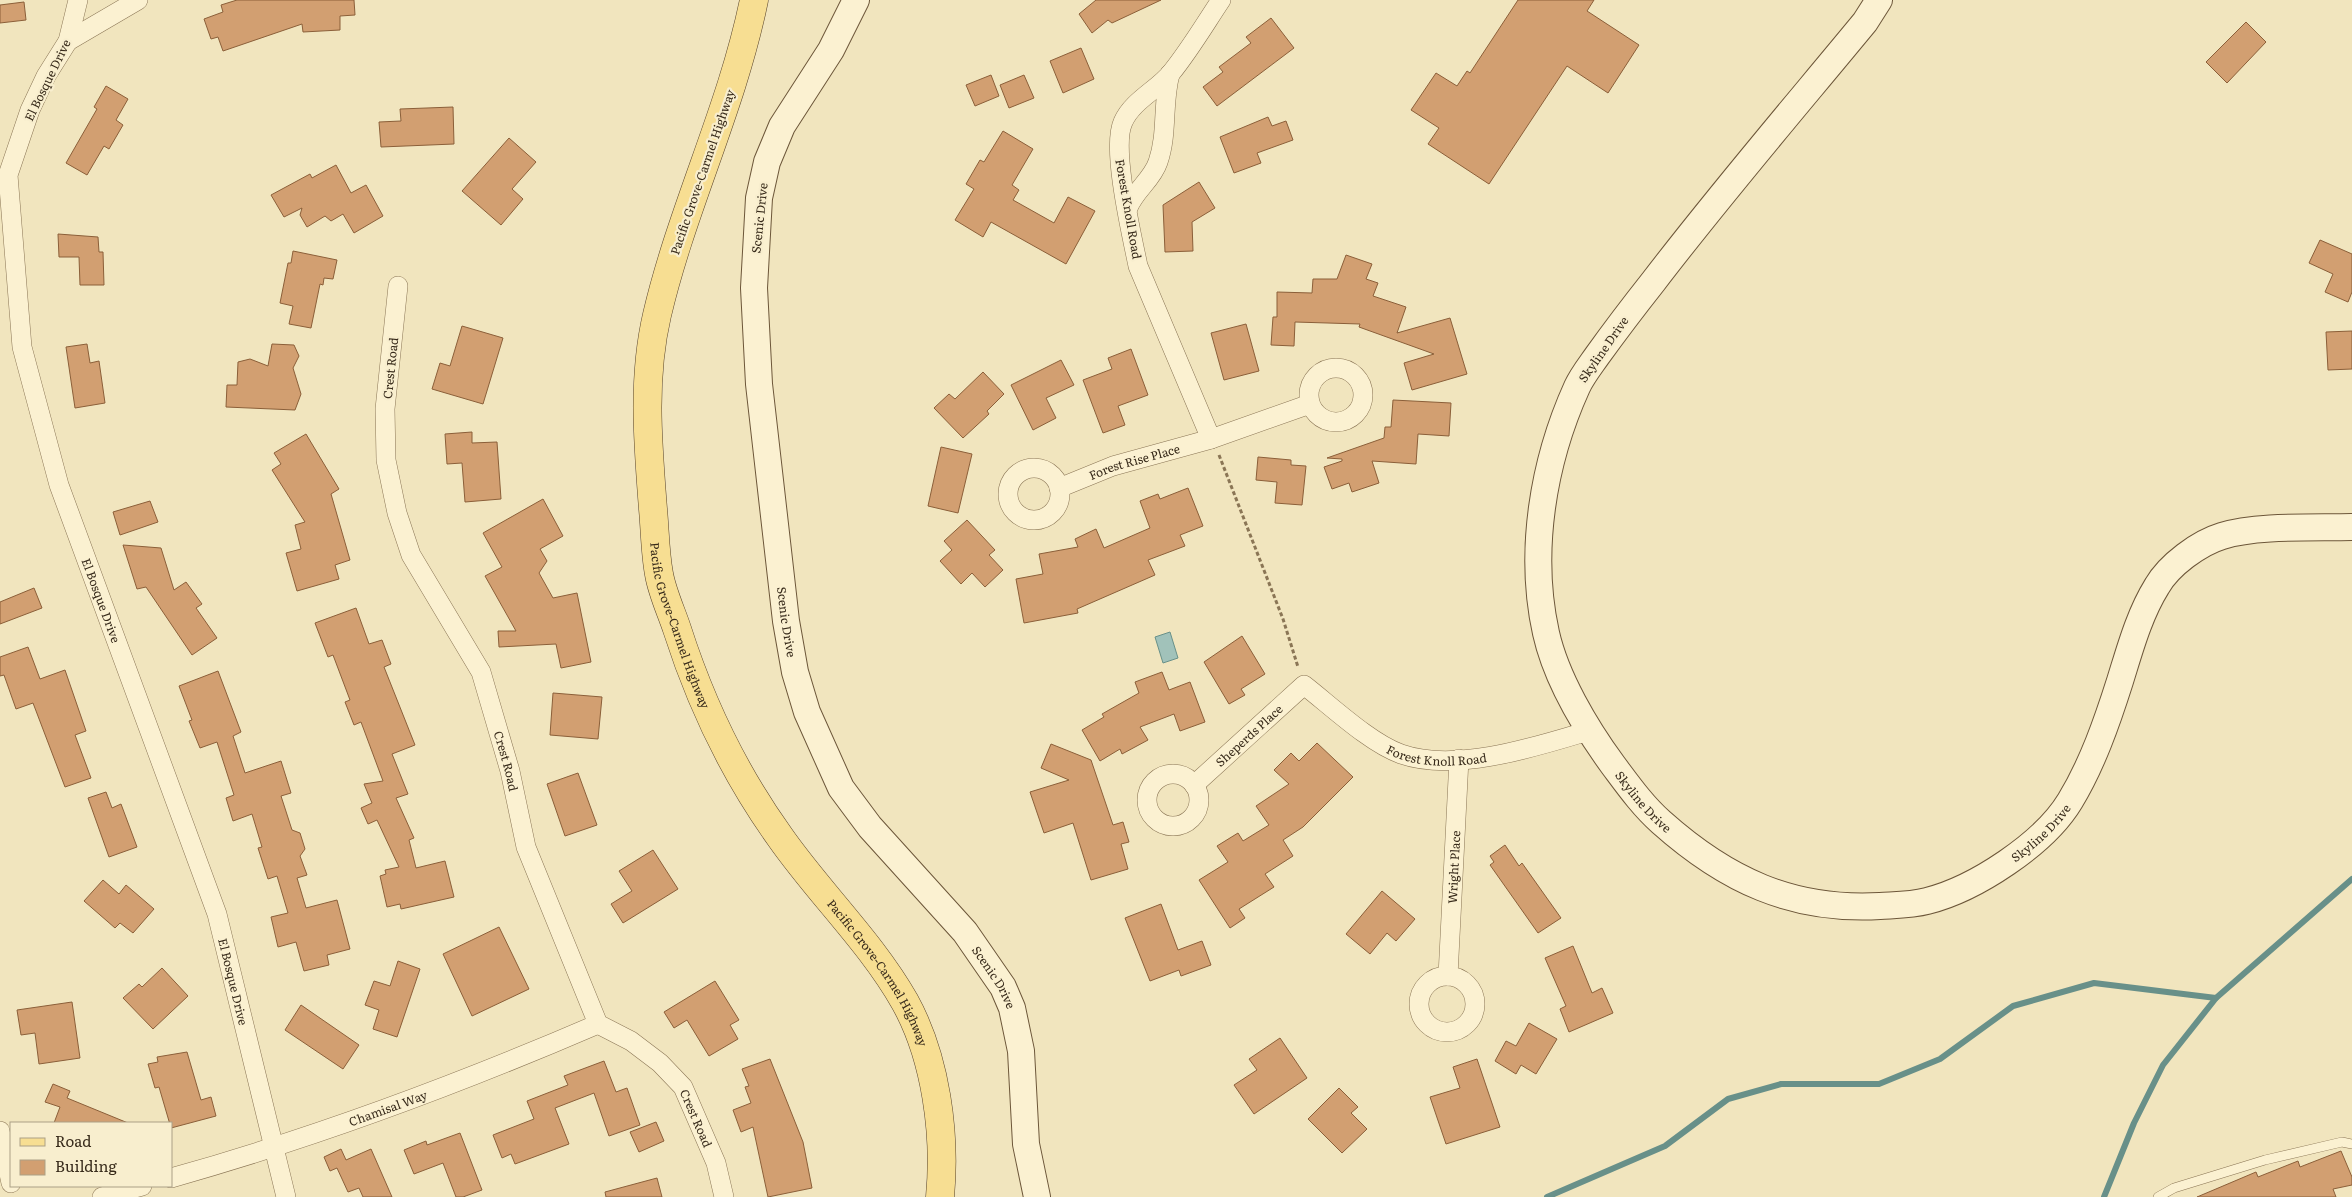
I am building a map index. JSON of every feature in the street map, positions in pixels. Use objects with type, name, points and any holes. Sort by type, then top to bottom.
[{"type":"main road","name":"Pacific Grove-Carmel Highway","points":[[754,0],[727,102],[686,214],[657,316],[649,366],[647,415],[658,574],[693,678],[728,756],[779,836],[888,976],[906,1004],[922,1044],[940,1115],[943,1160],[940,1197]]},
{"type":"street","name":"El Bosque Drive","points":[[78,0],[68,41],[46,76],[30,110],[8,175],[22,347],[60,485],[217,914],[286,1197]]},
{"type":"street","points":[[68,41],[138,0]]},
{"type":"street","name":"Scenic Drive","points":[[856,0],[831,50],[782,126],[767,162],[759,198],[754,288],[758,374],[786,621],[795,672],[807,712],[841,788],[870,827],[965,932],[1003,987],[1014,1016],[1021,1051],[1026,1144],[1037,1197]]},
{"type":"street","name":"Forest Knoll Road","points":[[1211,439],[1138,266],[1119,154],[1120,133],[1123,121],[1148,93],[1170,74],[1221,0]]},
{"type":"street","name":"Skyline Drive","points":[[1879,0],[1865,22],[1720,194],[1615,331],[1578,383],[1552,452],[1540,524],[1539,580],[1546,635],[1565,684],[1588,731],[1650,812],[1674,833],[1731,872],[1792,900],[1859,907],[1927,901],[1981,878],[2010,859],[2049,826],[2068,805],[2100,737],[2131,644],[2147,605],[2159,581],[2179,562],[2196,549],[2220,536],[2246,530],[2352,527]]},
{"type":"street","points":[[1128,208],[1134,195],[1157,165],[1164,137],[1164,104],[1170,74]]},
{"type":"street","name":"Crest Road","points":[[398,286],[385,409],[386,460],[396,513],[411,555],[481,672],[510,771],[526,848],[598,1024],[631,1041],[660,1063],[683,1087],[716,1164],[724,1197]]},
{"type":"street","name":"Forest Rise Place","points":[[1059,488],[1113,466],[1211,439],[1310,404]]},
{"type":"street","name":"Forest Knoll Road","points":[[1304,685],[1378,742],[1400,754],[1438,761],[1523,751],[1588,731]]},
{"type":"street","name":"Sheperds Place","points":[[1194,786],[1304,685]]},
{"type":"street","name":"Wright Place","points":[[1448,976],[1459,759]]},
{"type":"street","name":"Chamisal Way","points":[[172,1178],[273,1149],[508,1062],[598,1024]]},
{"type":"street","points":[[0,1130],[10,1175]]},
{"type":"street","points":[[102,1197],[138,1187]]},
{"type":"lane","points":[[2158,1197],[2174,1188],[2264,1160],[2342,1142],[2352,1144]]},
{"type":"path","points":[[1211,439],[1225,467],[1283,618],[1304,685]]},
{"type":"water","points":[[1170,632],[1178,658],[1163,663],[1155,637]]},
{"type":"building","points":[[237,0],[354,0],[355,15],[340,16],[340,30],[303,32],[302,24],[223,51],[218,37],[211,39],[204,19],[223,12],[221,5]]},
{"type":"building","points":[[1096,0],[1161,0],[1112,23],[1108,20],[1092,33],[1079,14]]},
{"type":"building","points":[[1518,0],[1594,0],[1587,11],[1639,45],[1608,93],[1567,66],[1489,184],[1428,144],[1439,128],[1411,110],[1436,73],[1457,86],[1467,71],[1470,73]]},
{"type":"building","points":[[24,2],[26,20],[0,23],[0,5]]},
{"type":"building","points":[[1271,18],[1294,48],[1217,106],[1203,87],[1223,72],[1219,67],[1251,43],[1246,37]]},
{"type":"building","points":[[2246,22],[2266,42],[2227,83],[2206,62]]},
{"type":"building","points":[[1081,48],[1094,79],[1063,93],[1050,61]]},
{"type":"building","points":[[991,75],[999,96],[975,106],[966,85]]},
{"type":"building","points":[[1024,75],[1034,98],[1009,108],[1000,85]]},
{"type":"building","points":[[106,86],[128,99],[116,120],[123,125],[109,149],[104,146],[87,175],[66,163],[97,109],[94,107]]},
{"type":"building","points":[[453,107],[454,144],[381,147],[379,122],[401,121],[400,109]]},
{"type":"building","points":[[1268,117],[1272,126],[1286,121],[1293,140],[1257,153],[1261,163],[1234,173],[1220,137]]},
{"type":"building","points":[[1003,131],[1033,149],[1012,185],[1019,190],[1013,200],[1054,223],[1068,197],[1095,211],[1066,264],[991,222],[983,237],[955,220],[974,189],[966,184],[980,160],[984,162]]},
{"type":"building","points":[[509,138],[536,162],[512,189],[523,199],[501,225],[462,191]]},
{"type":"building","points":[[336,165],[351,193],[366,185],[383,216],[354,233],[343,214],[331,221],[325,216],[307,227],[300,215],[302,208],[284,217],[271,195],[310,174],[312,178]]},
{"type":"building","points":[[1199,182],[1215,208],[1192,222],[1193,251],[1165,252],[1163,205]]},
{"type":"building","points":[[58,234],[98,237],[99,252],[103,252],[104,285],[80,285],[79,257],[59,257]]},
{"type":"building","points":[[2320,240],[2352,254],[2352,292],[2348,302],[2325,292],[2333,274],[2309,263]]},
{"type":"building","points":[[293,251],[337,260],[333,279],[324,278],[323,285],[320,284],[311,328],[289,324],[293,306],[280,303],[288,263],[291,263]]},
{"type":"building","points":[[1346,255],[1372,264],[1366,279],[1378,283],[1373,296],[1406,307],[1397,333],[1450,318],[1467,374],[1412,390],[1404,363],[1434,354],[1359,327],[1360,324],[1295,322],[1294,346],[1271,345],[1273,317],[1277,317],[1277,292],[1312,293],[1313,279],[1337,279]]},
{"type":"building","points":[[1246,324],[1259,371],[1224,380],[1211,333]]},
{"type":"building","points":[[462,326],[503,338],[483,404],[432,389],[440,363],[450,366]]},
{"type":"building","points":[[2352,331],[2352,369],[2328,370],[2326,332]]},
{"type":"building","points":[[87,344],[90,363],[99,361],[105,403],[75,408],[66,347]]},
{"type":"building","points":[[272,344],[294,345],[299,356],[293,368],[301,394],[295,410],[226,407],[227,385],[237,385],[238,362],[250,359],[268,366]]},
{"type":"building","points":[[1131,349],[1148,395],[1118,406],[1125,425],[1103,433],[1083,380],[1112,369],[1108,358]]},
{"type":"building","points":[[1061,360],[1074,385],[1046,398],[1056,418],[1033,430],[1011,385]]},
{"type":"building","points":[[983,372],[1004,394],[987,411],[989,414],[963,438],[934,408],[949,394],[955,399]]},
{"type":"building","points":[[1393,400],[1451,403],[1449,436],[1418,434],[1416,464],[1372,461],[1379,483],[1352,492],[1349,483],[1332,489],[1324,467],[1342,461],[1342,459],[1327,458],[1384,438],[1385,427],[1391,427]]},
{"type":"building","points":[[472,432],[472,443],[497,442],[501,499],[465,502],[462,463],[447,464],[445,434]]},
{"type":"building","points":[[306,434],[339,489],[331,494],[350,560],[335,565],[339,579],[297,591],[286,553],[301,549],[295,525],[305,522],[272,470],[281,464],[274,453]]},
{"type":"building","points":[[941,447],[972,454],[958,513],[928,506]]},
{"type":"building","points":[[1258,457],[1291,460],[1291,465],[1306,466],[1302,505],[1275,503],[1277,482],[1256,480]]},
{"type":"building","points":[[1188,488],[1203,526],[1180,535],[1185,546],[1148,560],[1155,575],[1077,609],[1078,613],[1024,623],[1016,579],[1043,574],[1039,554],[1078,547],[1075,539],[1096,529],[1104,548],[1150,528],[1140,501],[1158,494],[1160,499]]},
{"type":"building","points":[[543,499],[563,536],[540,549],[547,561],[539,573],[553,598],[577,593],[591,662],[561,668],[556,644],[499,647],[498,631],[516,631],[485,576],[502,567],[483,533]]},
{"type":"building","points":[[150,501],[158,522],[120,535],[113,512]]},
{"type":"building","points":[[967,520],[995,550],[989,555],[1003,570],[985,587],[972,573],[961,584],[940,561],[952,550],[944,541]]},
{"type":"building","points":[[123,545],[161,548],[174,590],[186,582],[202,604],[196,608],[217,638],[192,655],[146,587],[137,589]]},
{"type":"building","points":[[34,588],[42,608],[0,624],[0,602]]},
{"type":"building","points":[[356,608],[369,644],[382,640],[391,664],[384,667],[415,745],[392,754],[408,794],[396,798],[414,838],[409,840],[416,868],[445,861],[454,897],[401,909],[400,904],[387,907],[380,876],[386,874],[385,870],[399,867],[377,820],[368,824],[361,808],[372,803],[364,784],[383,781],[361,722],[354,725],[345,702],[350,700],[333,655],[328,657],[315,623]]},
{"type":"building","points":[[1242,636],[1265,674],[1241,689],[1245,695],[1229,704],[1204,662]]},
{"type":"building","points":[[28,647],[40,679],[65,670],[86,731],[75,735],[91,778],[65,787],[33,703],[16,709],[4,675],[0,676],[0,657]]},
{"type":"building","points":[[218,671],[241,732],[233,736],[245,773],[281,761],[291,793],[281,796],[292,830],[300,833],[305,849],[300,856],[307,875],[297,878],[306,908],[337,900],[350,949],[327,955],[329,965],[304,971],[296,942],[278,947],[271,917],[288,913],[277,876],[268,879],[258,848],[262,847],[252,814],[233,821],[226,798],[234,795],[217,742],[200,748],[189,721],[192,720],[179,686]]},
{"type":"building","points":[[1162,672],[1169,690],[1190,682],[1205,722],[1180,731],[1174,714],[1140,727],[1148,740],[1122,754],[1120,749],[1100,761],[1082,730],[1104,717],[1102,714],[1139,693],[1135,682]]},
{"type":"building","points":[[553,693],[602,697],[598,739],[550,735]]},
{"type":"building","points":[[1317,743],[1353,777],[1303,827],[1283,840],[1293,856],[1265,874],[1274,887],[1239,909],[1245,918],[1230,928],[1199,880],[1228,862],[1217,846],[1238,833],[1243,841],[1269,825],[1256,806],[1289,784],[1274,770],[1291,753],[1299,761]]},
{"type":"building","points":[[1051,744],[1091,760],[1113,825],[1123,822],[1129,842],[1121,844],[1128,869],[1091,880],[1073,823],[1044,833],[1030,792],[1069,780],[1041,768]]},
{"type":"building","points":[[578,773],[597,825],[565,836],[547,784]]},
{"type":"building","points":[[106,792],[112,808],[121,804],[137,847],[109,857],[88,798]]},
{"type":"building","points":[[1505,845],[1519,866],[1522,863],[1561,918],[1538,933],[1490,865],[1494,862],[1490,856]]},
{"type":"building","points":[[653,850],[678,889],[623,923],[611,904],[632,891],[619,871]]},
{"type":"building","points":[[103,880],[119,894],[126,885],[154,909],[133,933],[120,923],[115,928],[84,901]]},
{"type":"building","points":[[1382,891],[1415,919],[1396,941],[1387,933],[1370,954],[1346,934]]},
{"type":"building","points":[[1161,904],[1178,950],[1202,941],[1211,965],[1181,976],[1179,970],[1150,981],[1125,918]]},
{"type":"building","points":[[499,927],[529,989],[472,1016],[443,954]]},
{"type":"building","points":[[1573,946],[1592,993],[1602,988],[1613,1013],[1569,1032],[1560,1009],[1566,1006],[1545,958]]},
{"type":"building","points":[[398,961],[420,969],[397,1037],[373,1029],[379,1010],[365,1005],[374,981],[390,986]]},
{"type":"building","points":[[162,968],[188,996],[153,1029],[123,998],[139,984],[142,987]]},
{"type":"building","points":[[715,981],[739,1020],[730,1025],[738,1039],[709,1056],[687,1020],[674,1028],[664,1012]]},
{"type":"building","points":[[72,1002],[80,1058],[39,1064],[35,1033],[21,1035],[17,1010]]},
{"type":"building","points":[[301,1005],[359,1045],[343,1069],[285,1030]]},
{"type":"building","points":[[1529,1023],[1557,1039],[1536,1074],[1521,1065],[1516,1074],[1495,1061],[1506,1041],[1516,1046]]},
{"type":"building","points":[[1280,1038],[1307,1078],[1254,1114],[1234,1085],[1257,1070],[1249,1059]]},
{"type":"building","points":[[187,1052],[201,1100],[211,1097],[216,1116],[172,1128],[172,1122],[169,1122],[159,1087],[155,1088],[148,1064],[158,1062],[157,1057]]},
{"type":"building","points":[[770,1059],[803,1142],[812,1188],[768,1197],[753,1127],[741,1132],[733,1110],[751,1103],[745,1087],[749,1086],[742,1069]]},
{"type":"building","points":[[1477,1059],[1500,1127],[1446,1144],[1430,1097],[1460,1088],[1453,1067]]},
{"type":"building","points":[[604,1061],[616,1092],[627,1088],[640,1125],[609,1136],[594,1093],[555,1108],[569,1144],[515,1164],[511,1154],[502,1158],[493,1135],[534,1119],[527,1101],[568,1085],[564,1076]]},
{"type":"building","points":[[53,1084],[70,1091],[67,1098],[126,1122],[54,1122],[60,1107],[45,1102]]},
{"type":"building","points":[[1339,1088],[1358,1107],[1351,1113],[1367,1129],[1342,1153],[1308,1119]]},
{"type":"building","points":[[656,1122],[664,1141],[639,1152],[630,1132]]},
{"type":"building","points":[[460,1133],[482,1190],[463,1197],[456,1197],[443,1163],[414,1174],[404,1150],[426,1141],[427,1145]]},
{"type":"building","points":[[341,1149],[346,1160],[371,1149],[392,1197],[363,1197],[359,1188],[348,1192],[337,1168],[330,1171],[324,1157]]},
{"type":"building","points":[[2341,1151],[2352,1177],[2352,1185],[2333,1189],[2336,1197],[2197,1197],[2256,1172],[2258,1177],[2298,1161],[2300,1167]]},
{"type":"building","points":[[657,1178],[662,1197],[606,1197],[605,1192]]},
{"type":"waterway","points":[[2104,1197],[2134,1123],[2163,1065],[2216,998],[2352,879]]},
{"type":"waterway","points":[[1547,1197],[1665,1146],[1728,1099],[1781,1084],[1879,1084],[1940,1059],[2013,1006],[2094,983],[2216,998]]}]
